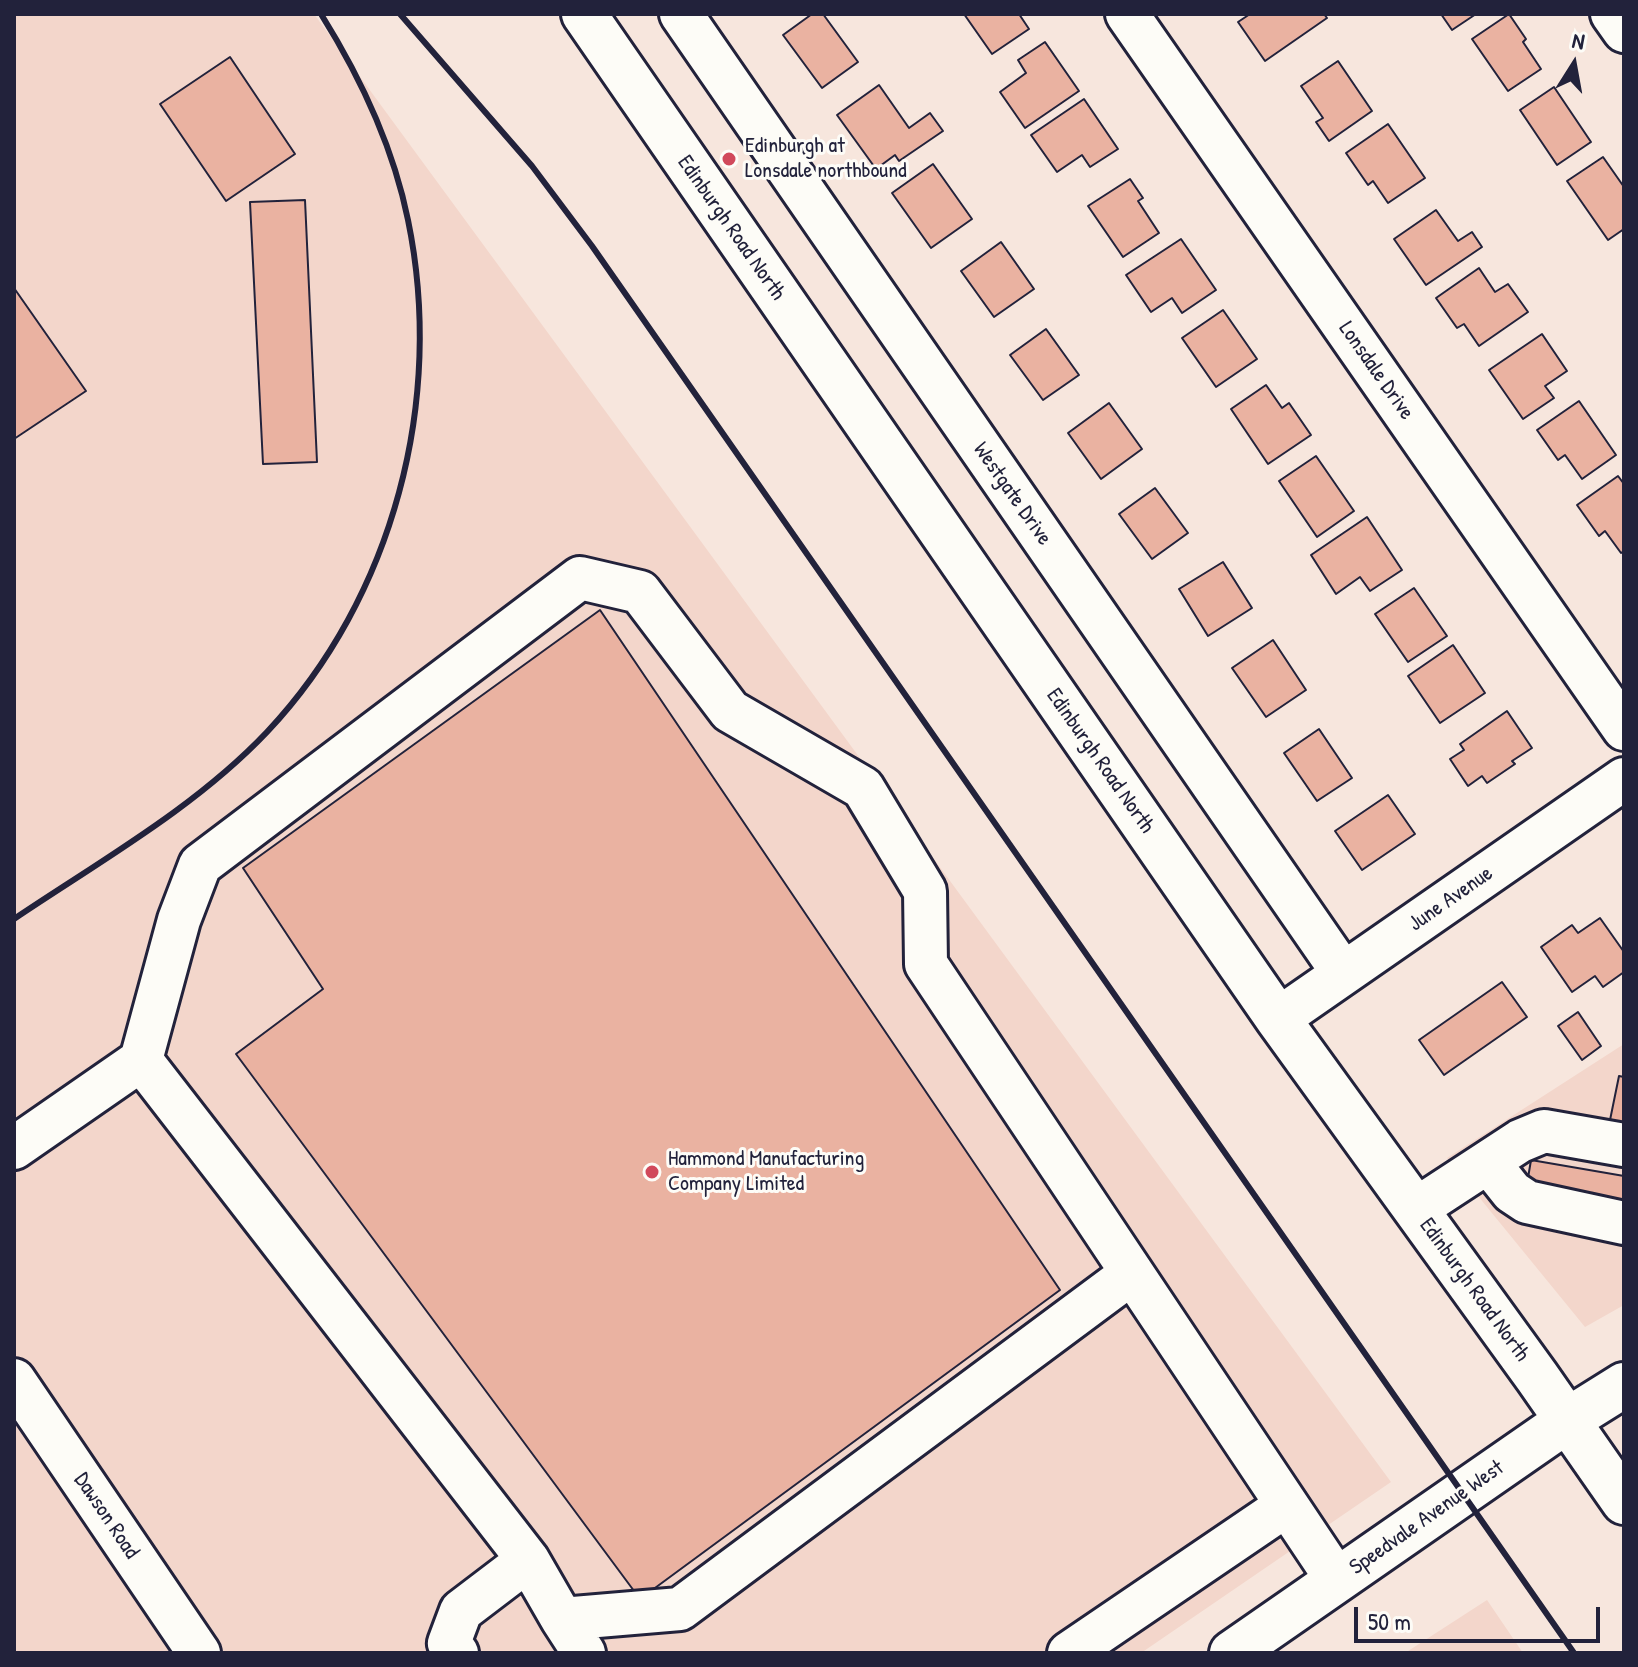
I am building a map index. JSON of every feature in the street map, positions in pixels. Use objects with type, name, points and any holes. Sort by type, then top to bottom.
[{"type":"main road","name":"Edinburgh Road North","points":[[584,14],[1278,1019],[1624,1502]]},
{"type":"main road","name":"Speedvale Avenue West","points":[[1232,1653],[1568,1420],[1624,1385]]},
{"type":"street","name":"Westgate Drive","points":[[681,14],[1343,973]]},
{"type":"street","name":"Lonsdale Drive","points":[[1127,14],[1624,729]]},
{"type":"street","points":[[1612,14],[1624,31]]},
{"type":"street","points":[[14,1148],[141,1060],[179,920],[200,865],[580,578],[640,592],[730,711],[863,788],[925,891],[926,964],[1337,1580]]},
{"type":"street","name":"June Avenue","points":[[1278,1019],[1624,779]]},
{"type":"street","points":[[141,1060],[528,1560],[573,1636],[680,1609],[1132,1273]]},
{"type":"street","points":[[1416,1209],[1520,1141],[1544,1131],[1624,1145]]},
{"type":"street","points":[[1489,1163],[1512,1192],[1527,1202],[1624,1223]]},
{"type":"street","name":"Dawson Road","points":[[14,1380],[199,1653]]},
{"type":"street","points":[[1069,1653],[1287,1505]]},
{"type":"street","points":[[457,1653],[449,1643],[461,1611],[528,1560]]},
{"type":"shaded area","points":[[14,14],[314,14],[1391,1482],[1141,1653],[14,1653]]},
{"type":"shaded area","points":[[1624,1044],[1624,1305],[1585,1327],[1447,1158]]},
{"type":"shaded area","points":[[1487,1600],[1523,1653],[1405,1653]]},
{"type":"building","points":[[812,14],[823,14],[858,62],[822,88],[783,35]]},
{"type":"building","points":[[964,14],[1019,14],[1029,29],[992,54]]},
{"type":"building","points":[[1250,14],[1324,14],[1327,18],[1265,61],[1238,22]]},
{"type":"building","points":[[1441,14],[1476,14],[1452,30]]},
{"type":"building","points":[[1509,14],[1541,69],[1508,91],[1472,39]]},
{"type":"building","points":[[1045,42],[1079,91],[1025,128],[1000,92],[1026,73],[1018,60]]},
{"type":"building","points":[[230,57],[295,154],[226,201],[160,104]]},
{"type":"building","points":[[1338,61],[1372,111],[1329,141],[1316,122],[1323,118],[1301,86]]},
{"type":"building","points":[[879,85],[909,128],[930,113],[943,131],[899,161],[895,155],[876,169],[837,115]]},
{"type":"building","points":[[1554,87],[1591,142],[1557,165],[1520,110]]},
{"type":"building","points":[[1084,99],[1118,149],[1090,167],[1082,155],[1057,172],[1031,135]]},
{"type":"building","points":[[1388,124],[1425,178],[1388,203],[1373,181],[1368,185],[1346,153]]},
{"type":"building","points":[[1603,157],[1624,187],[1624,229],[1608,240],[1567,181]]},
{"type":"building","points":[[933,164],[972,219],[931,248],[892,193]]},
{"type":"building","points":[[1130,179],[1143,198],[1138,201],[1159,233],[1123,257],[1088,206]]},
{"type":"building","points":[[305,200],[317,462],[263,464],[250,202]]},
{"type":"building","points":[[1436,210],[1458,241],[1472,232],[1482,247],[1426,285],[1394,239]]},
{"type":"building","points":[[1181,239],[1216,290],[1182,313],[1172,298],[1151,312],[1126,275]]},
{"type":"building","points":[[1001,242],[1034,289],[994,317],[961,271]]},
{"type":"building","points":[[1479,268],[1495,292],[1508,284],[1528,312],[1479,346],[1464,324],[1457,328],[1436,298]]},
{"type":"building","points":[[14,288],[86,391],[14,439]]},
{"type":"building","points":[[1223,310],[1257,359],[1216,387],[1182,338]]},
{"type":"building","points":[[1046,329],[1079,375],[1043,400],[1010,355]]},
{"type":"building","points":[[1542,334],[1567,371],[1545,386],[1554,398],[1523,419],[1489,370]]},
{"type":"building","points":[[1266,385],[1282,408],[1289,403],[1311,435],[1268,464],[1231,409]]},
{"type":"building","points":[[1579,401],[1616,455],[1582,479],[1565,455],[1558,460],[1537,430]]},
{"type":"building","points":[[1109,403],[1142,449],[1101,479],[1068,433]]},
{"type":"building","points":[[1316,456],[1354,511],[1317,537],[1279,481]]},
{"type":"building","points":[[1618,476],[1624,484],[1624,551],[1621,553],[1605,531],[1599,536],[1577,505]]},
{"type":"building","points":[[1155,488],[1188,533],[1152,559],[1119,514]]},
{"type":"building","points":[[1367,517],[1402,570],[1370,591],[1360,577],[1336,594],[1311,555]]},
{"type":"building","points":[[1223,562],[1252,608],[1208,636],[1179,589]]},
{"type":"building","points":[[1414,588],[1447,636],[1408,662],[1375,614]]},
{"type":"building","name":"Hammond Manufacturing Company Limited","points":[[600,610],[1060,1290],[640,1599],[236,1054],[323,989],[243,868]]},
{"type":"building","points":[[1273,640],[1306,690],[1266,717],[1232,668]]},
{"type":"building","points":[[1453,645],[1485,693],[1440,723],[1408,676]]},
{"type":"building","points":[[1507,711],[1532,748],[1487,783],[1482,776],[1468,786],[1450,759],[1464,750],[1460,744]]},
{"type":"building","points":[[1319,729],[1352,778],[1317,801],[1284,753]]},
{"type":"building","points":[[1388,795],[1415,834],[1362,870],[1335,831]]},
{"type":"building","points":[[1600,918],[1624,952],[1624,972],[1603,987],[1595,976],[1572,992],[1541,947],[1572,925],[1578,933]]},
{"type":"building","points":[[1502,982],[1527,1017],[1444,1075],[1419,1040]]},
{"type":"building","points":[[1578,1012],[1601,1046],[1582,1060],[1558,1026]]},
{"type":"building","points":[[1619,1076],[1624,1077],[1624,1128],[1609,1125]]},
{"type":"building","points":[[1531,1160],[1624,1176],[1624,1208],[1526,1190]]},
{"type":"railway","points":[[14,919],[178,809],[267,732],[311,679],[348,620],[377,558],[399,492],[413,425],[419,357],[418,288],[408,220],[394,166],[362,88],[321,14]]},
{"type":"railway","points":[[400,14],[532,166],[592,246],[1574,1653]]},
{"type":"place","name":"Edinburgh at Lonsdale northbound","points":[[729,159]]},
{"type":"place","name":"Hammond Manufacturing Company Limited","points":[[652,1172]]}]
